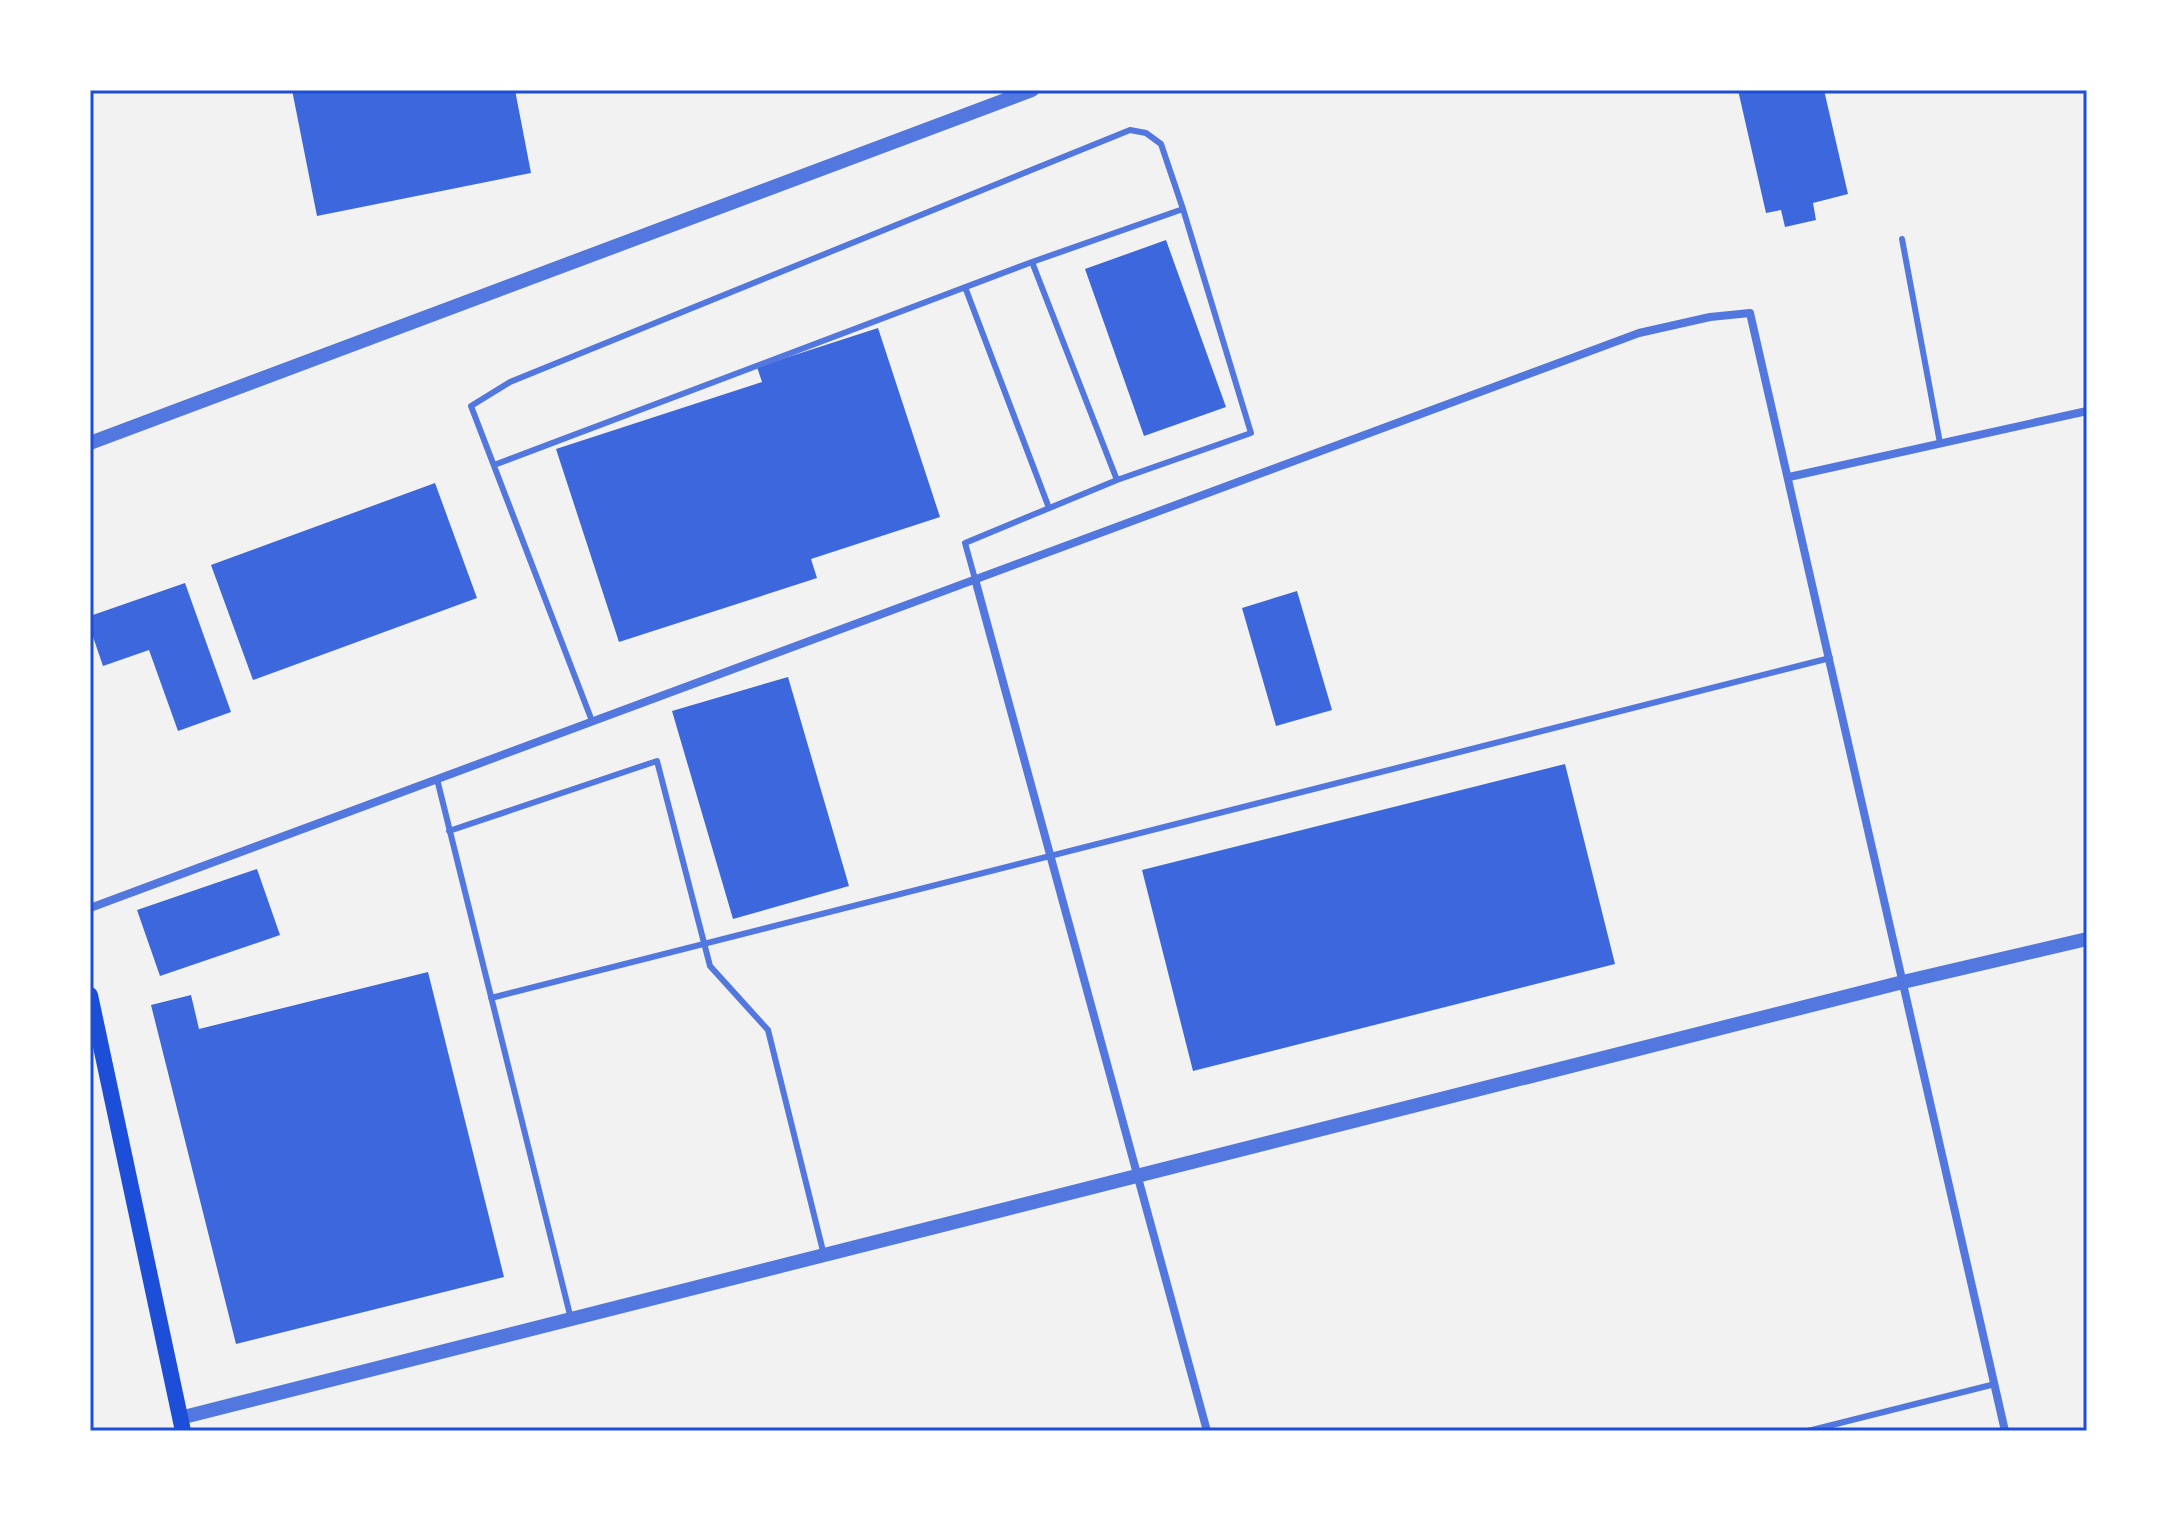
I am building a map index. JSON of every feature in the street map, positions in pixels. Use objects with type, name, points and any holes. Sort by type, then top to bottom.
[{"type":"main road","points":[[90,995],[94,1038],[182,1424]]},
{"type":"street","points":[[90,443],[1032,90]]},
{"type":"street","points":[[90,908],[1639,333],[1710,317],[1750,313],[2005,1431]]},
{"type":"street","points":[[1789,477],[2087,411]]},
{"type":"street","points":[[975,579],[1207,1431]]},
{"type":"street","points":[[182,1424],[571,1319],[1903,982],[2087,939]]},
{"type":"lane","points":[[592,721],[471,406],[510,382],[1130,130],[1146,133],[1161,144],[1251,433],[1117,480],[965,543],[975,579]]},
{"type":"lane","points":[[494,465],[1032,262],[1183,209]]},
{"type":"lane","points":[[1902,239],[1940,443]]},
{"type":"lane","points":[[1032,262],[1117,480]]},
{"type":"lane","points":[[965,287],[1049,508]]},
{"type":"lane","points":[[491,998],[1830,658]]},
{"type":"lane","points":[[449,831],[657,761],[710,966],[768,1030],[824,1255]]},
{"type":"lane","points":[[437,779],[571,1319]]},
{"type":"lane","points":[[1808,1431],[1995,1384]]},
{"type":"building","points":[[292,90],[515,90],[531,173],[317,216]]},
{"type":"building","points":[[1738,90],[1824,90],[1848,194],[1813,203],[1816,220],[1785,227],[1781,210],[1766,213]]},
{"type":"building","points":[[1166,240],[1226,407],[1144,436],[1085,269]]},
{"type":"building","points":[[878,328],[940,517],[811,559],[817,578],[619,642],[556,449],[762,382],[757,367]]},
{"type":"building","points":[[435,483],[477,598],[253,680],[211,565]]},
{"type":"building","points":[[185,583],[231,712],[178,731],[149,650],[103,666],[90,628],[90,616]]},
{"type":"building","points":[[1297,591],[1332,710],[1276,726],[1242,608]]},
{"type":"building","points":[[788,677],[849,886],[733,919],[672,711]]},
{"type":"building","points":[[1565,764],[1615,964],[1193,1071],[1142,870]]},
{"type":"building","points":[[257,869],[280,935],[160,976],[137,910]]},
{"type":"building","points":[[428,972],[504,1277],[236,1344],[151,1005],[191,995],[199,1029]]}]
